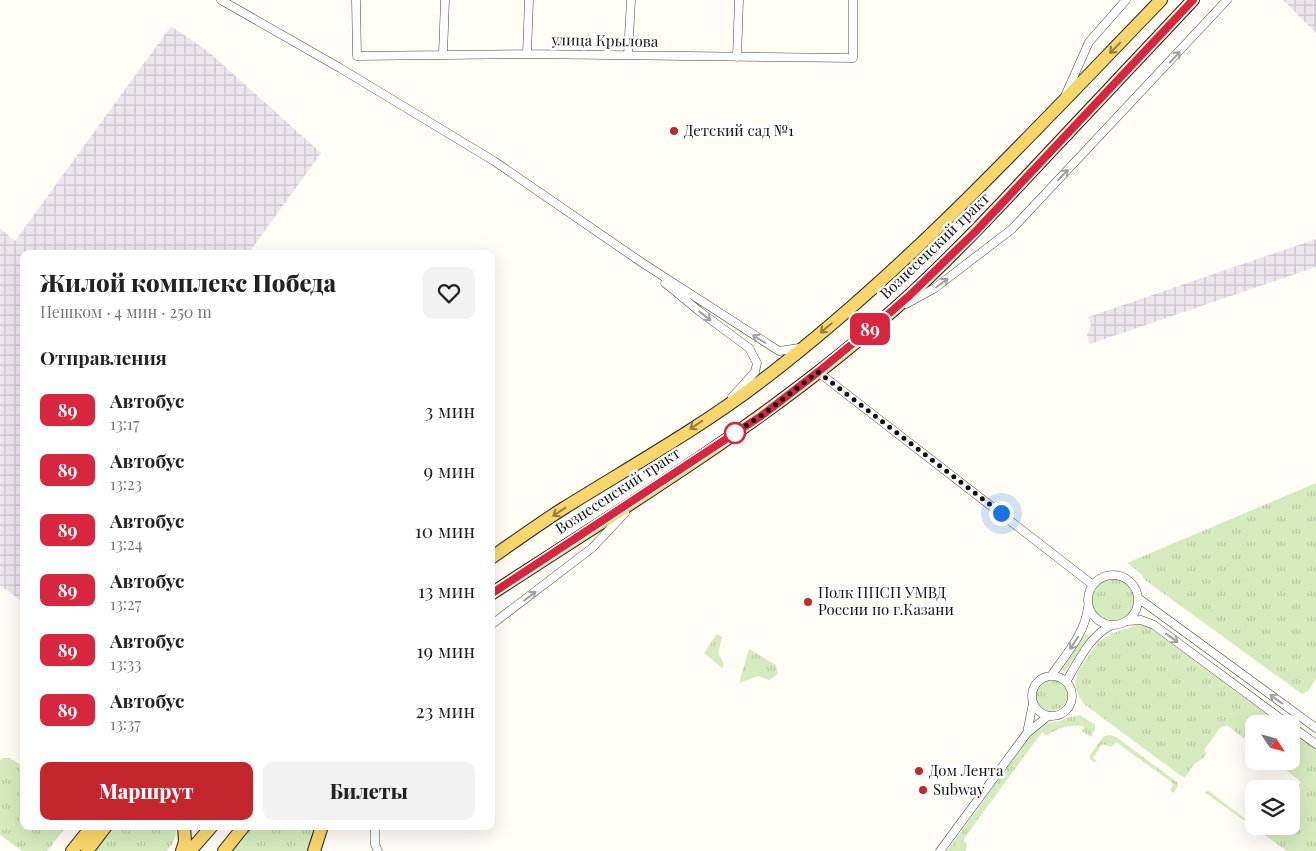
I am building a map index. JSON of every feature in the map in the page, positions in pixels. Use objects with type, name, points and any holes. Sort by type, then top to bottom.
[{"type":"main road","name":"Вознесенский тракт","points":[[495,555],[561,510],[685,433],[758,383],[876,286],[1061,103],[1161,0]]},
{"type":"main road","name":"Вознесенский тракт","points":[[495,591],[761,416],[885,317],[976,231],[1193,0]]},
{"type":"main road","points":[[72,851],[89,830]]},
{"type":"main road","points":[[88,851],[103,830]]},
{"type":"main road","points":[[182,851],[184,830]]},
{"type":"main road","points":[[190,851],[208,830]]},
{"type":"main road","points":[[224,851],[241,830]]},
{"type":"main road","points":[[314,851],[321,830]]},
{"type":"street","points":[[221,0],[340,68],[494,161],[641,262],[779,351],[804,346]]},
{"type":"street","name":"улица Крылова","points":[[356,0],[357,56],[527,54],[853,58],[853,0]]},
{"type":"street","points":[[443,54],[445,0]]},
{"type":"street","points":[[527,54],[529,0]]},
{"type":"street","points":[[628,55],[631,0]]},
{"type":"street","points":[[737,56],[739,0]]},
{"type":"street","points":[[1061,103],[1089,42],[1126,0]]},
{"type":"street","points":[[885,317],[935,288],[1012,229],[1227,0]]},
{"type":"street","points":[[641,262],[699,311],[750,348],[757,363],[755,372],[724,406]]},
{"type":"street","points":[[818,372],[1093,585]]},
{"type":"street","points":[[495,622],[592,548],[640,496]]},
{"type":"street","points":[[1051,676],[1087,620],[1089,592],[1093,585],[1109,575],[1121,576],[1134,585],[1138,598],[1136,612],[1128,621],[1118,626],[1110,626],[1098,621],[1088,607]]},
{"type":"street","points":[[1138,598],[1316,728]]},
{"type":"street","points":[[1128,621],[1141,620],[1154,625],[1276,715]]},
{"type":"street","points":[[1066,682],[1093,638],[1101,630],[1110,626]]},
{"type":"street","points":[[1026,733],[1033,704],[1032,697],[1035,685],[1039,680],[1051,676],[1056,677],[1066,682],[1069,686],[1072,695],[1068,707],[1059,715],[1048,716],[1041,713],[1033,704]]},
{"type":"street","points":[[940,851],[1026,733],[1048,716]]},
{"type":"street","points":[[1300,732],[1316,744]]},
{"type":"street","points":[[375,830],[375,844],[378,851]]},
{"type":"shaded area","points":[[1283,0],[1316,0],[1316,33]]},
{"type":"shaded area","points":[[171,26],[209,52],[321,153],[251,250],[20,250],[20,600],[0,585],[0,228],[15,241]]},
{"type":"shaded area","points":[[1316,239],[1316,267],[1090,344],[1087,335],[1091,325],[1088,317]]},
{"type":"green space","points":[[1316,483],[1316,679],[1308,691],[1302,694],[1145,580],[1141,574],[1127,563]]},
{"type":"green space","points":[[1113,578],[1125,582],[1131,588],[1135,600],[1131,612],[1125,618],[1113,622],[1101,618],[1095,612],[1091,600],[1095,588],[1101,582]]},
{"type":"green space","points":[[1137,625],[1150,628],[1269,715],[1245,715],[1245,739],[1228,726],[1220,728],[1204,750],[1205,756],[1193,766],[1185,777],[1181,776],[1084,704],[1079,697],[1075,684],[1080,668],[1097,644],[1112,634]]},
{"type":"green space","points":[[1086,633],[1090,637],[1065,671],[1059,669]]},
{"type":"green space","points":[[717,634],[722,637],[718,653],[724,664],[722,668],[704,653]]},
{"type":"green space","points":[[749,649],[776,665],[778,674],[769,680],[758,676],[739,683]]},
{"type":"green space","points":[[1051,679],[1057,680],[1062,684],[1066,689],[1066,701],[1062,706],[1057,710],[1051,711],[1045,710],[1040,706],[1036,701],[1035,695],[1036,689],[1040,684],[1045,680]]},
{"type":"green space","points":[[1080,715],[1095,725],[1095,730],[1091,737],[1082,731],[1083,726],[1064,727],[1055,730],[1047,736],[1042,732],[963,840],[967,844],[966,851],[947,851],[1037,726],[1042,723],[1060,721]]},
{"type":"green space","points":[[1104,736],[1116,737],[1177,782],[1178,786],[1173,793],[1170,790],[1174,784],[1116,742],[1111,747],[1102,744],[1093,758],[1097,761],[1094,762],[1090,759],[1090,755]]},
{"type":"green space","points":[[1300,737],[1316,749],[1316,851],[1287,851],[1264,835],[1300,835],[1301,782],[1286,770],[1300,770]]},
{"type":"green space","points":[[10,758],[20,764],[20,830],[64,830],[47,851],[22,851],[0,835],[0,760]]},
{"type":"green space","points":[[1209,791],[1245,819],[1245,821],[1204,792]]},
{"type":"green space","points":[[107,830],[176,830],[174,840],[167,851],[92,851]]},
{"type":"green space","points":[[249,830],[316,830],[310,851],[231,851]]},
{"type":"bus line","name":"89","points":[[495,591],[761,416],[885,317],[976,231],[1193,0]]},
{"type":"place","name":"Детский сад №1","points":[[674,131]]},
{"type":"place","name":"Полк ППСП УМВД России по г.Казани","points":[[808,602]]},
{"type":"place","name":"Дом Лента","points":[[919,771]]},
{"type":"place","name":"Subway","points":[[923,790]]},
{"type":"route","points":[[735,433],[733,434],[761,416],[818,372],[1001,513]]}]
